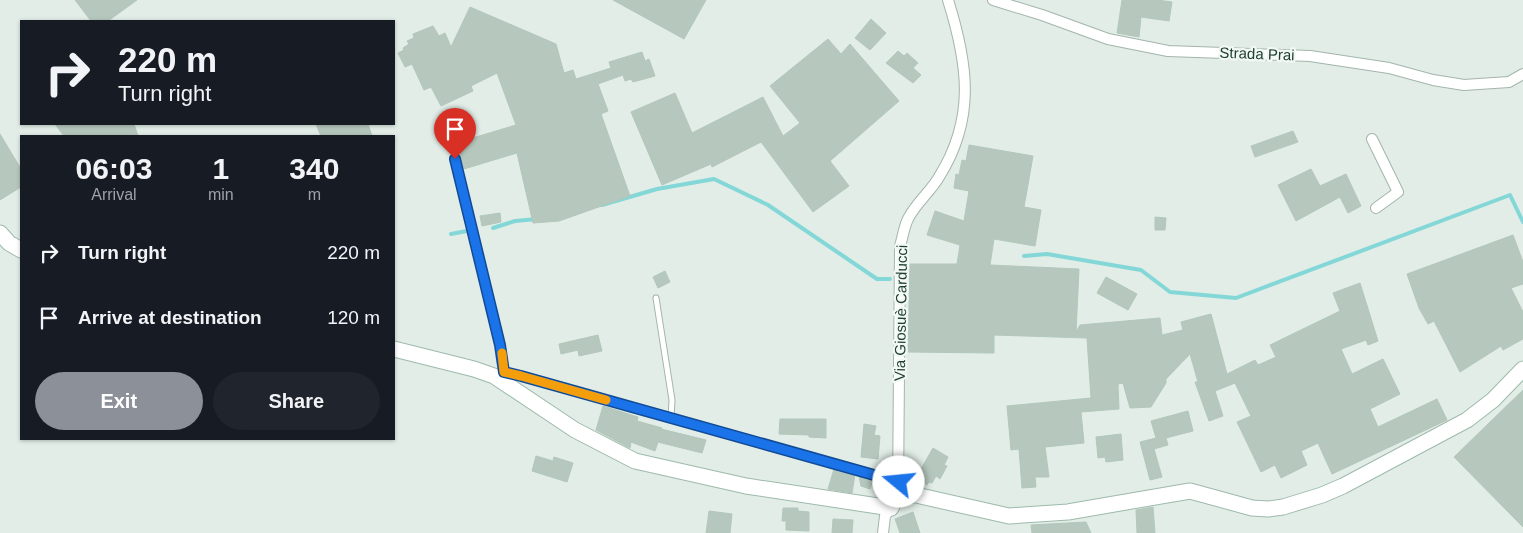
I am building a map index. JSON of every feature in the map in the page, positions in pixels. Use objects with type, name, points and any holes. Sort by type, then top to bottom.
[{"type":"street","name":"Via Giosuè Carducci","points":[[899,488],[900,246],[909,217],[939,177],[958,140],[966,98],[964,67],[948,0]]},
{"type":"street","name":"Strada Prai","points":[[993,0],[1008,2],[1108,39],[1168,51],[1310,56],[1390,68],[1433,80],[1464,85],[1509,82],[1523,74]]},
{"type":"street","points":[[1372,139],[1398,192],[1376,208]]},
{"type":"street","points":[[0,233],[9,243],[20,249]]},
{"type":"street","points":[[395,349],[503,377],[575,430],[635,461],[746,486],[891,508]]},
{"type":"street","points":[[883,533],[886,516],[899,488],[916,496],[1010,516],[1068,512],[1190,491],[1252,508],[1268,509],[1283,507],[1322,495],[1343,486],[1467,420],[1492,400],[1523,369]]},
{"type":"lane","points":[[451,140],[500,345],[503,377],[521,376],[671,418],[899,488]]},
{"type":"lane","points":[[656,298],[672,400],[671,418]]},
{"type":"building","points":[[75,0],[137,0],[109,20],[90,20]]},
{"type":"building","points":[[613,0],[706,0],[684,39]]},
{"type":"building","points":[[1122,0],[1172,2],[1169,21],[1141,17],[1139,37],[1117,33]]},
{"type":"building","points":[[470,7],[556,44],[564,73],[573,70],[576,79],[611,68],[609,62],[642,52],[645,61],[649,59],[655,76],[633,82],[631,79],[625,81],[623,75],[598,84],[608,111],[601,114],[630,196],[559,221],[533,223],[517,153],[464,169],[449,119],[459,117],[466,140],[516,125],[497,73],[471,86],[473,91],[441,106],[431,87],[424,90],[412,64],[405,67],[398,53],[409,44],[407,41],[414,38],[413,34],[433,26],[439,36],[445,33],[451,47]]},
{"type":"building","points":[[871,19],[886,33],[870,50],[855,38]]},
{"type":"building","points":[[828,39],[841,54],[850,44],[899,101],[830,161],[849,186],[813,212],[761,142],[712,167],[711,164],[662,185],[631,112],[675,93],[692,133],[763,97],[783,136],[800,123],[770,86]]},
{"type":"building","points":[[898,51],[904,56],[907,53],[918,63],[913,68],[921,75],[913,83],[886,63]]},
{"type":"building","points":[[56,125],[134,125],[138,135],[63,135]]},
{"type":"building","points":[[316,125],[368,125],[372,135],[321,135]]},
{"type":"building","points":[[1293,131],[1298,142],[1255,157],[1251,146]]},
{"type":"building","points":[[0,134],[20,167],[20,188],[0,200]]},
{"type":"building","points":[[969,145],[1033,156],[1024,207],[1041,210],[1035,246],[994,239],[990,265],[1079,269],[1076,332],[1080,325],[1160,318],[1162,335],[1183,330],[1181,322],[1211,314],[1227,374],[1255,360],[1258,365],[1276,357],[1270,345],[1340,311],[1333,293],[1360,283],[1378,341],[1368,345],[1366,340],[1341,349],[1352,374],[1383,359],[1400,394],[1370,409],[1378,427],[1437,399],[1447,420],[1332,474],[1318,443],[1301,451],[1307,465],[1281,478],[1275,465],[1261,472],[1237,422],[1251,416],[1235,383],[1215,391],[1223,416],[1209,421],[1195,382],[1198,382],[1190,354],[1166,379],[1166,383],[1151,407],[1130,408],[1123,383],[1118,384],[1119,409],[1081,412],[1084,443],[1045,447],[1049,477],[1035,477],[1036,487],[1022,488],[1019,449],[1011,450],[1007,406],[1091,398],[1087,338],[994,335],[994,353],[908,352],[910,264],[957,264],[960,245],[927,235],[935,211],[964,221],[969,191],[954,188],[956,174],[959,175],[962,160],[966,161]]},
{"type":"building","points":[[1311,169],[1320,186],[1346,174],[1361,206],[1348,213],[1340,197],[1296,221],[1278,185]]},
{"type":"building","points":[[500,213],[501,222],[482,226],[480,216]]},
{"type":"building","points":[[1155,217],[1166,218],[1165,230],[1155,230]]},
{"type":"building","points":[[1513,235],[1523,262],[1523,284],[1511,288],[1523,312],[1523,339],[1503,350],[1501,346],[1460,372],[1434,321],[1428,324],[1419,308],[1407,274]]},
{"type":"building","points":[[665,271],[670,282],[658,288],[653,277]]},
{"type":"building","points":[[1106,277],[1137,294],[1128,310],[1097,293]]},
{"type":"building","points":[[598,335],[602,351],[579,356],[578,350],[561,354],[559,344]]},
{"type":"building","points":[[1523,390],[1523,527],[1454,457]]},
{"type":"building","points":[[603,406],[638,417],[637,421],[661,429],[706,440],[702,453],[658,442],[655,451],[631,442],[630,448],[596,430]]},
{"type":"building","points":[[1188,411],[1193,431],[1166,438],[1168,445],[1154,449],[1162,477],[1150,480],[1140,442],[1156,438],[1151,421]]},
{"type":"building","points":[[780,419],[826,419],[826,438],[809,437],[809,435],[779,434]]},
{"type":"building","points":[[864,424],[876,426],[874,435],[880,436],[878,459],[861,457]]},
{"type":"building","points":[[1121,434],[1123,460],[1106,462],[1105,457],[1098,458],[1096,437]]},
{"type":"building","points":[[933,448],[948,457],[944,465],[947,466],[940,479],[936,476],[932,483],[929,482],[927,485],[916,478]]},
{"type":"building","points":[[536,456],[553,461],[554,457],[573,463],[567,482],[532,471]]},
{"type":"building","points":[[834,469],[855,474],[852,493],[828,489]]},
{"type":"building","points":[[859,476],[873,480],[870,489],[861,486]]},
{"type":"building","points":[[1153,507],[1155,533],[1137,533],[1136,510]]},
{"type":"building","points":[[783,508],[798,508],[798,511],[809,512],[809,531],[786,530],[786,521],[782,521]]},
{"type":"building","points":[[709,511],[732,514],[730,533],[706,533]]},
{"type":"building","points":[[913,512],[920,533],[900,533],[895,519]]},
{"type":"building","points":[[833,519],[853,520],[852,533],[832,533]]},
{"type":"building","points":[[1086,522],[1091,533],[1032,533],[1031,525]]},
{"type":"waterway","points":[[602,205],[657,189],[714,179],[768,205],[877,279],[890,279]]},
{"type":"waterway","points":[[1024,256],[1047,254],[1141,270],[1170,292],[1236,298],[1510,195],[1523,222]]},
{"type":"waterway","points":[[493,228],[515,221],[537,219]]},
{"type":"waterway","points":[[451,234],[467,231]]},
{"type":"slow traffic","points":[[502,353],[504,372],[606,400]]},
{"type":"route","points":[[455,159],[500,345],[504,372],[899,482]]}]
